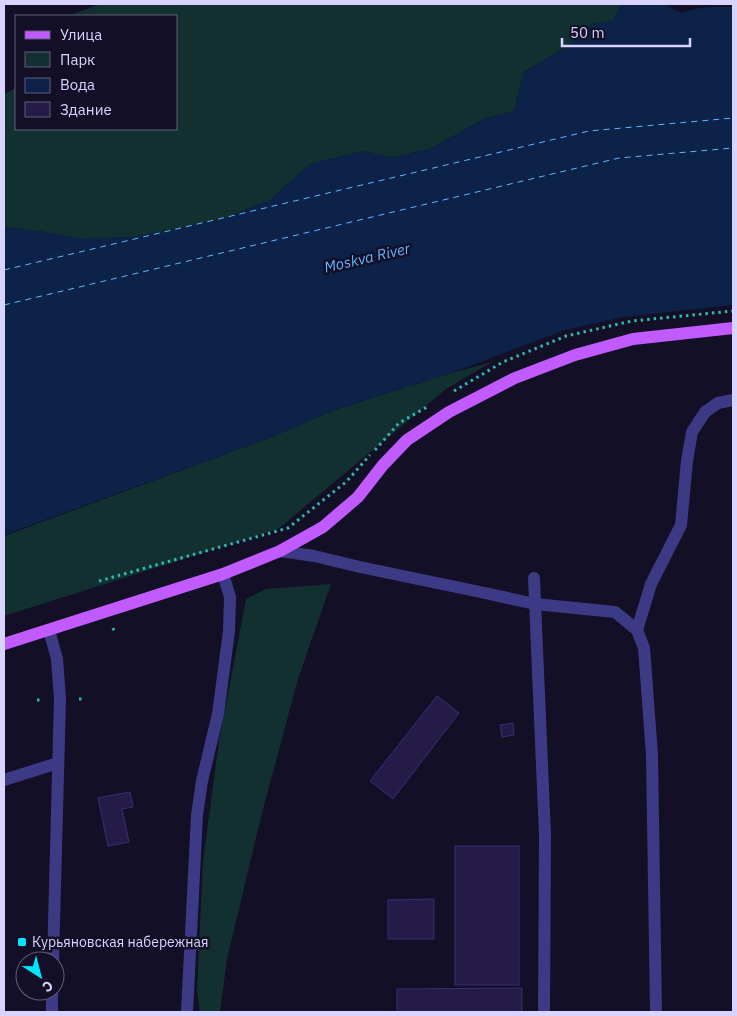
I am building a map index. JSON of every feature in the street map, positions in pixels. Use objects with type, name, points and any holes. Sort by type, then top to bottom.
[{"type":"main road","points":[[4,644],[223,574],[280,551],[323,526],[358,497],[383,465],[407,440],[449,412],[515,378],[575,355],[633,339],[733,328]]},
{"type":"street","points":[[637,630],[651,584],[681,525],[687,461],[692,432],[705,412],[718,403],[733,400]]},
{"type":"street","points":[[280,551],[314,556],[535,604],[615,612],[637,630],[644,648],[652,755],[656,1012]]},
{"type":"street","points":[[187,1012],[197,815],[202,781],[218,714],[229,631],[230,597],[223,574]]},
{"type":"street","points":[[534,578],[545,836],[544,1012]]},
{"type":"street","points":[[49,630],[56,659],[60,700],[53,951]]},
{"type":"street","points":[[4,780],[58,763]]},
{"type":"path","points":[[99,581],[288,528],[346,482],[399,423]]},
{"type":"path","points":[[113,628],[115,634]]},
{"type":"path","points":[[79,699],[85,699]]},
{"type":"path","points":[[37,700],[43,700]]},
{"type":"green space","points":[[100,4],[621,4],[613,21],[592,24],[563,49],[524,72],[514,111],[484,119],[430,149],[391,158],[363,151],[310,164],[270,200],[225,218],[132,237],[83,239],[4,227],[4,94],[15,88],[15,130],[178,130],[178,15],[72,15]]},
{"type":"green space","points":[[492,362],[446,389],[278,529],[4,616],[4,536],[269,438],[334,410]]},
{"type":"green space","points":[[331,584],[298,679],[262,813],[227,959],[220,1012],[200,1012],[197,990],[203,861],[219,741],[246,599],[266,589]]},
{"type":"water","name":"Moskva River","points":[[621,4],[664,4],[682,13],[701,8],[733,7],[733,305],[624,317],[565,330],[451,373],[334,410],[269,438],[4,535],[4,227],[83,239],[132,237],[177,229],[225,218],[270,200],[310,164],[363,151],[391,158],[430,149],[484,119],[514,111],[524,72],[563,49],[592,24],[613,21]]},
{"type":"building","points":[[437,696],[459,713],[393,799],[370,781]]},
{"type":"building","points":[[513,723],[514,735],[502,737],[500,725]]},
{"type":"building","points":[[130,792],[133,807],[122,809],[129,842],[108,846],[98,798]]},
{"type":"building","points":[[455,846],[519,846],[519,985],[455,985]]},
{"type":"building","points":[[434,899],[434,939],[388,939],[388,900]]},
{"type":"building","points":[[522,988],[522,1012],[397,1012],[397,989]]},
{"type":"ferry route","points":[[4,270],[589,131],[733,118]]},
{"type":"ferry route","points":[[4,305],[619,158],[733,148]]},
{"type":"place","name":"Курьяновская набережная","points":[[22,942]]}]
